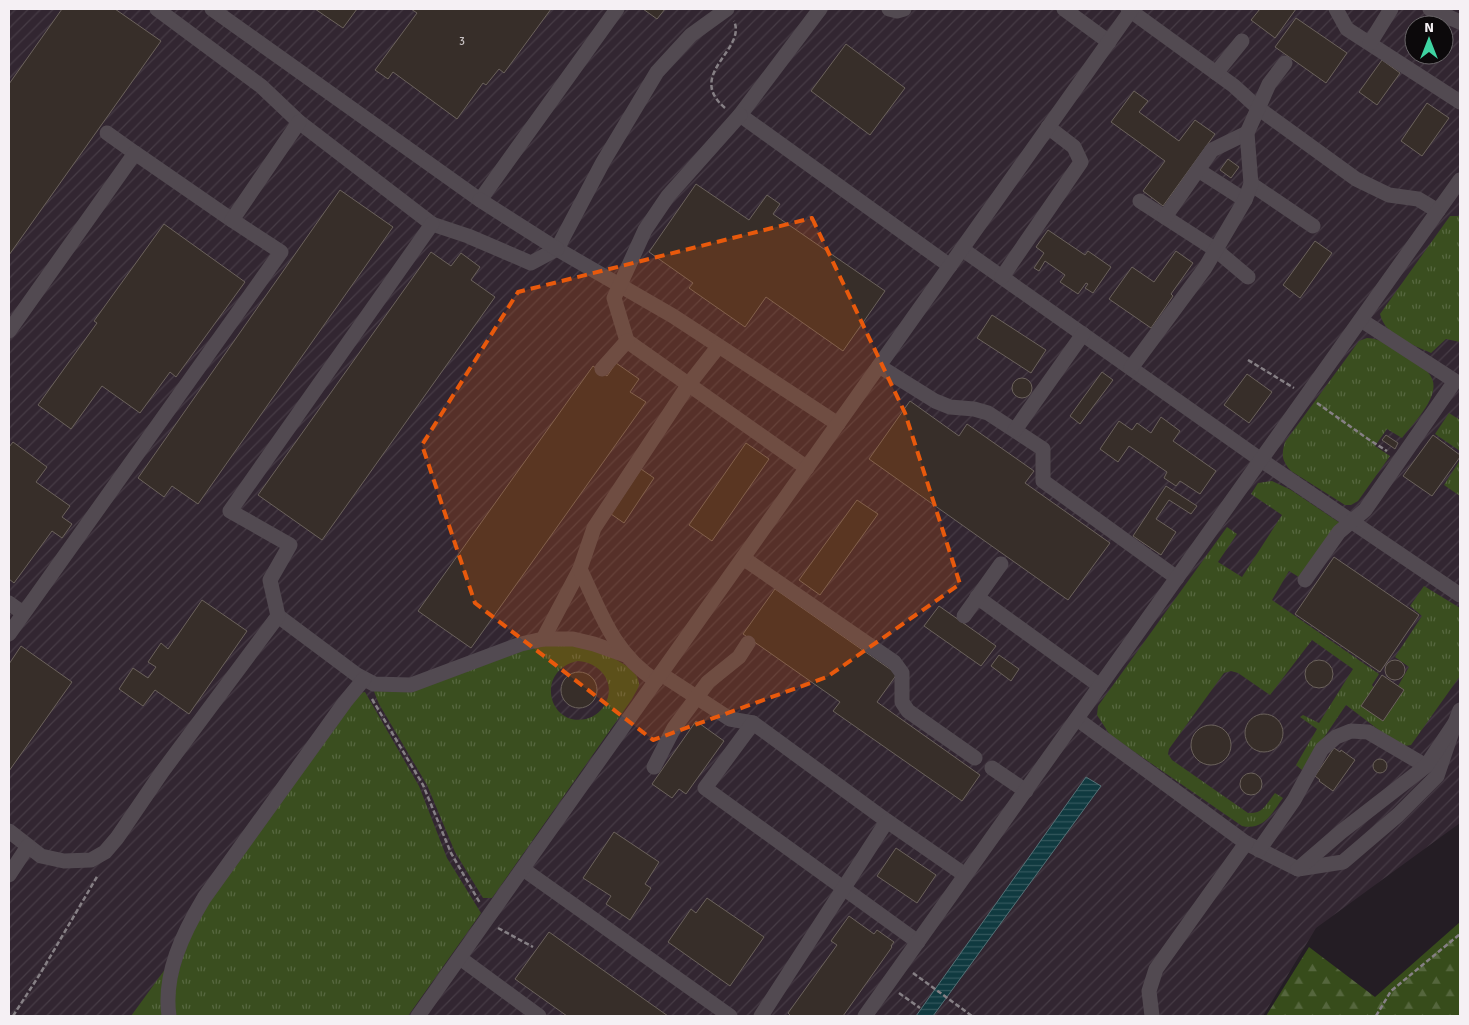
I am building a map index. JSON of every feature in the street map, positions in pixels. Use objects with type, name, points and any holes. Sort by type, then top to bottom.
[{"type":"lane","points":[[157,9],[261,86],[299,122],[432,224],[468,236],[531,263],[557,249],[594,178],[657,72],[691,35],[722,10]]},
{"type":"lane","points":[[212,9],[480,200],[557,249],[673,316],[838,424]]},
{"type":"lane","points":[[480,200],[617,9]]},
{"type":"lane","points":[[807,468],[627,341],[614,298],[645,230],[668,196],[740,115],[820,9]]},
{"type":"lane","points":[[889,9],[897,11],[904,9]]},
{"type":"lane","points":[[1064,9],[1108,42]]},
{"type":"lane","points":[[1336,9],[1347,29],[1460,102]]},
{"type":"lane","points":[[1370,44],[1391,9]]},
{"type":"lane","points":[[1430,9],[1451,15]]},
{"type":"lane","points":[[418,1016],[1130,10],[1234,86],[1258,108],[1356,179],[1389,195],[1418,199],[1438,211]]},
{"type":"lane","points":[[1216,73],[1242,41]]},
{"type":"lane","points":[[1131,368],[1205,268],[1245,200],[1251,184],[1247,133],[1269,84],[1285,62]]},
{"type":"lane","points":[[740,115],[950,266]]},
{"type":"lane","points":[[232,220],[299,122]]},
{"type":"lane","points":[[1002,277],[1081,162],[1074,147],[1048,127]]},
{"type":"lane","points":[[9,634],[281,252],[107,133]]},
{"type":"lane","points":[[1165,217],[1212,150],[1247,133]]},
{"type":"lane","points":[[9,331],[135,153]]},
{"type":"lane","points":[[1198,170],[1245,200]]},
{"type":"lane","points":[[865,1016],[1438,211],[1455,199],[1460,180]]},
{"type":"lane","points":[[1251,184],[1313,226]]},
{"type":"lane","points":[[1140,201],[1216,250],[1248,277]]},
{"type":"lane","points":[[432,224],[230,511],[290,545],[270,580],[278,616],[357,675],[374,684],[411,686],[521,644],[543,639],[572,639],[594,644],[625,655]]},
{"type":"lane","points":[[962,248],[1261,460],[1459,591]]},
{"type":"lane","points":[[1306,580],[1340,532],[1364,510],[1456,381],[1361,320]]},
{"type":"lane","points":[[1015,430],[1083,334]]},
{"type":"lane","points":[[602,369],[627,341]]},
{"type":"lane","points":[[543,639],[580,569],[594,528],[689,384],[718,347]]},
{"type":"lane","points":[[879,366],[935,401],[950,407],[974,409],[988,413],[1043,449],[1043,481],[1177,578]]},
{"type":"lane","points":[[743,558],[894,662],[902,673],[902,702],[908,711],[975,758]]},
{"type":"lane","points":[[964,616],[1001,564]]},
{"type":"lane","points":[[580,569],[612,637],[625,655],[642,672],[658,677],[697,697],[730,719],[753,723],[887,821],[966,875]]},
{"type":"lane","points":[[977,597],[1100,686]]},
{"type":"lane","points":[[9,603],[24,613]]},
{"type":"lane","points":[[9,831],[41,856],[64,861],[91,860],[105,852],[278,616]]},
{"type":"lane","points":[[654,767],[674,728],[708,682],[739,657],[748,643]]},
{"type":"lane","points":[[169,1016],[167,995],[173,967],[186,929],[199,906],[344,702],[364,679]]},
{"type":"lane","points":[[1077,719],[1253,846],[1298,869],[1343,862],[1398,815],[1437,776],[1458,716]]},
{"type":"lane","points":[[1298,869],[1341,832],[1426,766],[1458,716]]},
{"type":"lane","points":[[753,723],[705,788],[918,942]]},
{"type":"lane","points":[[1152,1016],[1148,991],[1156,969],[1253,846],[1294,800],[1322,749],[1336,737],[1351,731],[1368,732],[1426,766]]},
{"type":"lane","points":[[992,768],[1026,791]]},
{"type":"lane","points":[[761,1016],[887,821]]},
{"type":"lane","points":[[9,875],[28,846]]},
{"type":"lane","points":[[523,869],[730,1016]]},
{"type":"lane","points":[[460,958],[539,1016]]},
{"type":"path","points":[[722,10],[736,22],[737,30],[729,49],[717,66],[711,82],[711,92],[715,100],[727,110],[740,115]]},
{"type":"path","points":[[1248,360],[1307,396],[1368,439],[1401,459]]},
{"type":"path","points":[[364,679],[375,704],[423,785],[451,853],[488,917],[499,928],[533,947]]},
{"type":"path","points":[[13,1016],[90,889],[103,863],[105,852]]},
{"type":"path","points":[[1376,1016],[1392,991],[1460,934]]},
{"type":"path","points":[[923,980],[972,1016]]},
{"type":"path","points":[[888,985],[920,1008]]},
{"type":"highlighted area","points":[[812,218],[905,413],[960,584],[827,677],[653,740],[475,603],[422,445],[518,292]]},
{"type":"shaded area","points":[[9,9],[1460,9],[1460,823],[1316,928],[1263,1016],[9,1016]]},
{"type":"green space","points":[[1450,216],[1460,216],[1460,342],[1446,339],[1431,353],[1393,334],[1383,322],[1380,314]]},
{"type":"green space","points":[[1367,338],[1387,344],[1425,370],[1430,375],[1433,391],[1425,408],[1402,438],[1387,429],[1375,446],[1390,456],[1358,501],[1351,505],[1345,505],[1291,471],[1284,461],[1283,451],[1285,442],[1359,341]]},
{"type":"green space","points":[[1449,413],[1460,420],[1460,451],[1435,434]]},
{"type":"green space","points":[[1460,460],[1460,496],[1444,485]]},
{"type":"green space","points":[[1272,481],[1291,490],[1340,523],[1302,579],[1289,571],[1272,600],[1379,674],[1372,685],[1383,721],[1404,690],[1398,686],[1409,667],[1395,657],[1422,616],[1410,606],[1424,586],[1460,608],[1460,676],[1411,745],[1404,746],[1396,743],[1346,705],[1302,770],[1296,765],[1317,729],[1300,717],[1303,715],[1319,723],[1353,669],[1312,640],[1270,695],[1238,673],[1231,671],[1224,673],[1169,749],[1168,754],[1172,760],[1248,813],[1261,810],[1275,793],[1283,798],[1267,820],[1250,827],[1242,826],[1110,735],[1097,715],[1098,706],[1227,527],[1237,534],[1218,562],[1242,577],[1282,515],[1251,494],[1258,483]]},
{"type":"green space","points":[[544,643],[571,644],[601,653],[632,670],[637,677],[639,685],[632,699],[492,898],[483,898],[455,852],[427,785],[379,704],[373,689]],"holes":[[[577,661],[593,665],[604,675],[608,682],[608,698],[604,706],[594,716],[586,719],[573,719],[563,715],[555,707],[551,686],[555,675],[564,667]]]},
{"type":"green space","points":[[365,692],[419,786],[447,858],[481,913],[408,1016],[174,1016],[171,1002],[190,929],[359,693]]},
{"type":"green space","points":[[1460,922],[1460,1016],[1266,1016],[1309,947],[1375,997]]},
{"type":"green space","points":[[166,968],[164,1016],[131,1016]]},
{"type":"water","points":[[1086,777],[1101,786],[933,1016],[916,1016]]},
{"type":"building","points":[[62,9],[115,9],[161,41],[9,255],[9,84]]},
{"type":"building","points":[[315,9],[357,9],[343,28]]},
{"type":"building","points":[[411,9],[551,9],[504,73],[499,69],[486,85],[483,83],[457,119],[393,72],[388,79],[375,70],[417,13]]},
{"type":"building","points":[[643,9],[665,9],[657,19]]},
{"type":"building","points":[[1260,9],[1296,9],[1275,38],[1251,20]]},
{"type":"building","points":[[1296,18],[1347,53],[1326,83],[1275,47]]},
{"type":"building","points":[[846,44],[905,88],[870,135],[811,91]]},
{"type":"building","points":[[1382,60],[1400,73],[1377,105],[1359,92]]},
{"type":"building","points":[[1134,91],[1148,101],[1139,112],[1179,141],[1195,120],[1215,134],[1163,206],[1143,191],[1165,161],[1111,122]]},
{"type":"building","points":[[1427,103],[1449,118],[1422,156],[1401,141]]},
{"type":"building","points":[[1228,159],[1239,167],[1231,178],[1220,170]]},
{"type":"building","points":[[696,184],[749,220],[767,195],[780,204],[773,214],[885,291],[843,351],[766,297],[745,327],[689,288],[693,283],[649,252]]},
{"type":"building","points":[[340,190],[393,227],[198,504],[172,486],[164,497],[138,478]]},
{"type":"building","points":[[164,224],[245,282],[176,377],[170,372],[140,413],[102,386],[71,429],[38,405],[97,323],[94,321]]},
{"type":"building","points":[[1048,230],[1085,255],[1088,251],[1111,267],[1093,293],[1085,288],[1088,284],[1086,283],[1078,294],[1060,282],[1065,275],[1045,261],[1039,271],[1034,268],[1044,253],[1036,247]]},
{"type":"building","points":[[1315,241],[1332,253],[1300,298],[1283,285]]},
{"type":"building","points":[[1176,251],[1193,263],[1171,294],[1173,296],[1151,328],[1109,299],[1132,267],[1154,282]]},
{"type":"building","points":[[431,252],[451,266],[461,253],[480,267],[471,280],[495,297],[322,540],[258,495]]},
{"type":"building","points":[[992,315],[1046,350],[1031,373],[977,338]]},
{"type":"building","points":[[616,363],[639,379],[630,392],[646,402],[471,648],[418,611],[593,366],[607,376]]},
{"type":"building","points":[[1102,372],[1113,380],[1080,424],[1070,416]]},
{"type":"building","points":[[1247,374],[1272,392],[1249,423],[1224,405]]},
{"type":"building","points":[[1022,378],[1029,381],[1032,388],[1029,395],[1022,398],[1015,395],[1012,388],[1015,381]]},
{"type":"building","points":[[910,401],[959,436],[967,424],[1034,471],[1025,483],[1110,543],[1068,600],[869,459]]},
{"type":"building","points":[[1161,417],[1180,431],[1173,441],[1216,471],[1200,494],[1180,481],[1176,486],[1164,478],[1167,472],[1129,446],[1118,462],[1100,449],[1119,421],[1132,430],[1137,423],[1151,433]]},
{"type":"building","points":[[1386,435],[1398,443],[1395,449],[1382,440]]},
{"type":"building","points":[[1433,435],[1460,455],[1460,457],[1432,496],[1403,476]]},
{"type":"building","points":[[13,442],[47,467],[36,482],[70,506],[62,517],[72,524],[62,538],[52,531],[14,583],[9,579],[9,447]]},
{"type":"building","points":[[746,443],[769,459],[712,541],[689,525]]},
{"type":"building","points":[[641,469],[654,478],[624,523],[611,514]]},
{"type":"building","points":[[1166,486],[1197,506],[1191,514],[1169,500],[1156,519],[1176,532],[1161,555],[1133,536]]},
{"type":"building","points":[[857,500],[878,514],[820,595],[799,580]]},
{"type":"building","points":[[1334,557],[1419,615],[1380,672],[1295,614]]},
{"type":"building","points":[[775,589],[897,674],[877,702],[980,775],[962,801],[833,711],[840,702],[743,634]]},
{"type":"building","points":[[202,600],[247,631],[189,714],[155,690],[143,706],[119,689],[133,668],[148,678],[156,667],[148,662],[161,643],[168,649]]},
{"type":"building","points":[[939,606],[996,646],[981,666],[924,626]]},
{"type":"building","points":[[21,646],[72,682],[9,771],[9,664]]},
{"type":"building","points":[[999,655],[1019,669],[1011,681],[991,666]]},
{"type":"building","points":[[1319,660],[1329,664],[1333,674],[1329,684],[1319,688],[1309,684],[1305,674],[1309,664]]},
{"type":"building","points":[[1395,660],[1402,663],[1405,670],[1402,677],[1395,680],[1388,677],[1385,670],[1388,663]]},
{"type":"building","points":[[579,672],[586,673],[592,677],[596,683],[596,697],[592,703],[586,707],[579,708],[572,707],[566,703],[562,697],[561,690],[562,683],[566,677],[572,673]]},
{"type":"building","points":[[1382,675],[1404,690],[1383,721],[1361,706]]},
{"type":"building","points":[[1264,714],[1278,719],[1283,733],[1278,747],[1264,752],[1250,747],[1245,733],[1250,719]]},
{"type":"building","points":[[696,721],[724,741],[686,794],[679,789],[672,798],[652,784]]},
{"type":"building","points":[[1211,725],[1225,731],[1231,745],[1225,759],[1211,765],[1197,759],[1191,745],[1197,731]]},
{"type":"building","points":[[1334,748],[1340,752],[1341,750],[1355,760],[1333,791],[1315,776]]},
{"type":"building","points":[[1377,759],[1383,759],[1387,766],[1383,773],[1377,773],[1373,769],[1373,763]]},
{"type":"building","points":[[1247,773],[1255,773],[1262,780],[1262,788],[1255,795],[1247,795],[1240,788],[1240,780]]},
{"type":"building","points":[[614,832],[659,862],[645,884],[651,888],[630,920],[606,904],[611,896],[583,878]]},
{"type":"building","points":[[896,848],[936,875],[917,903],[877,876]]},
{"type":"building","points":[[707,898],[764,937],[730,986],[668,942],[691,909],[696,913]]},
{"type":"building","points":[[849,916],[874,934],[877,930],[894,942],[892,947],[843,1016],[791,1016],[788,1013],[837,945],[831,941]]},
{"type":"building","points":[[549,932],[668,1016],[567,1016],[515,979]]}]
